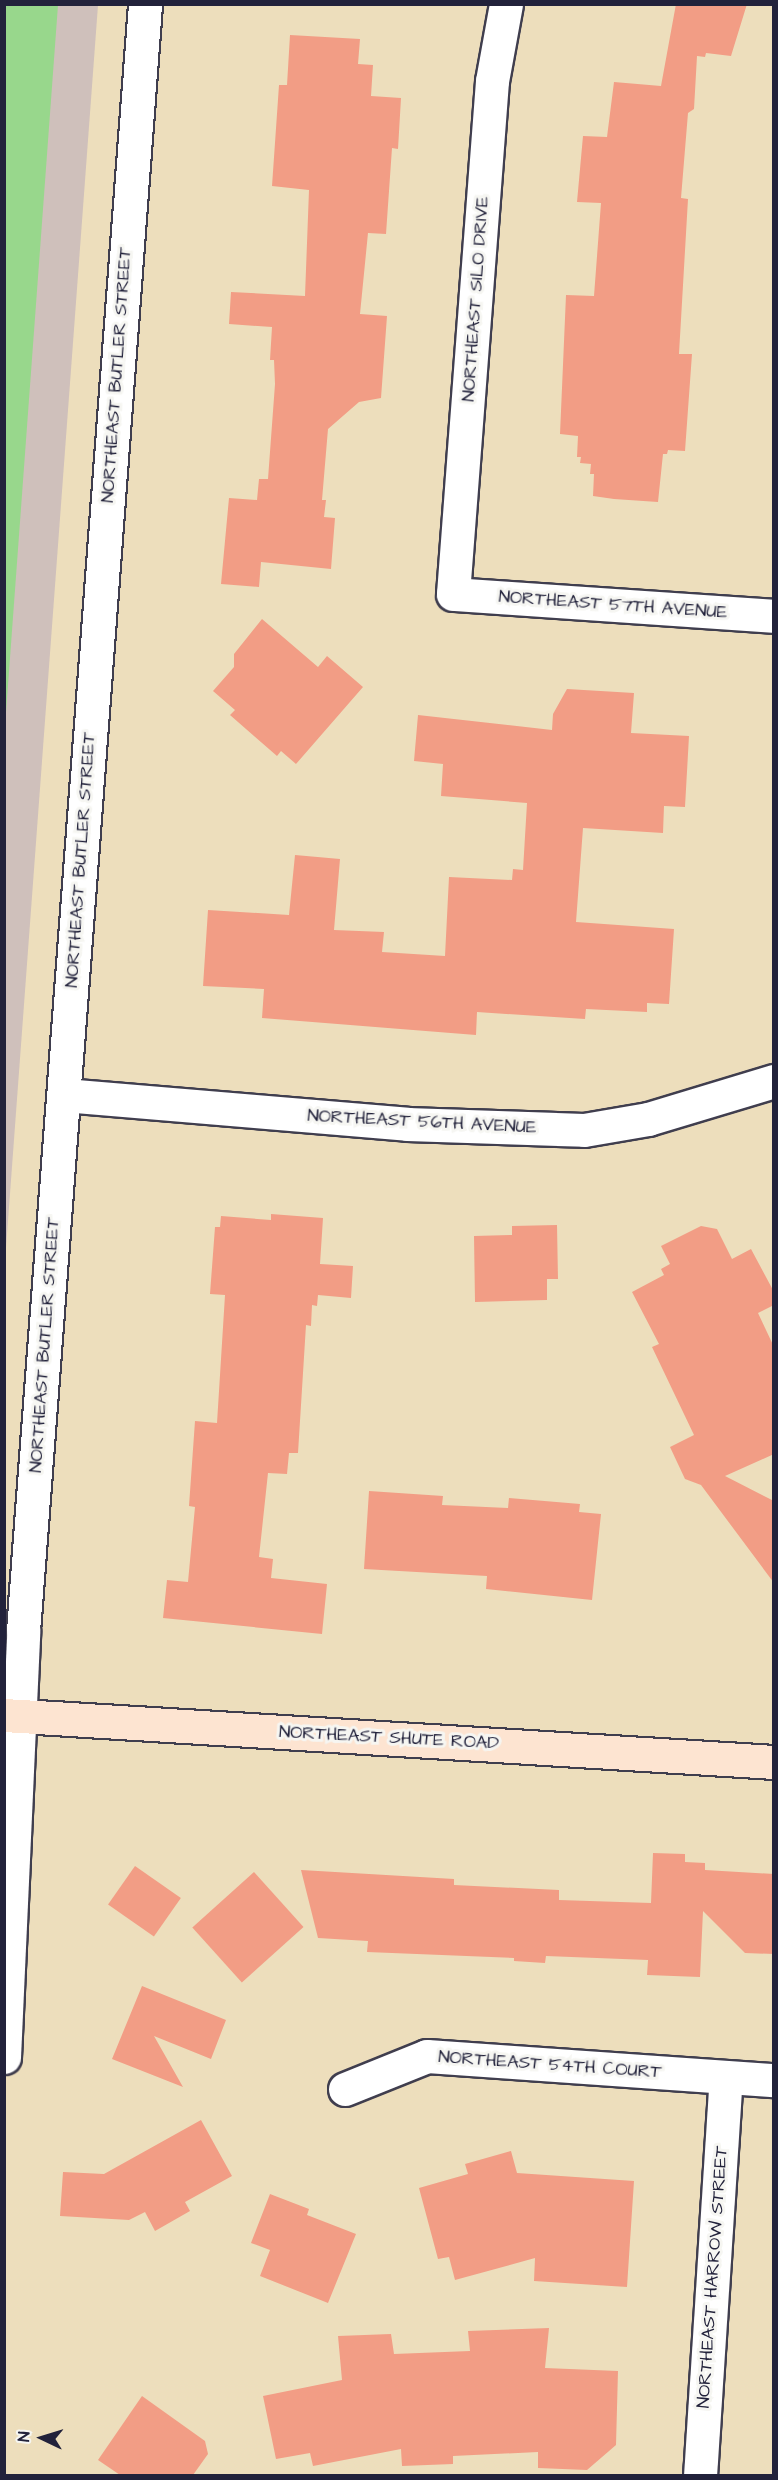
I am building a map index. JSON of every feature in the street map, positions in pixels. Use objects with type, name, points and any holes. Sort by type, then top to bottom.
[{"type":"main road","name":"NORTHEAST SHUTE ROAD","points":[[12,1715],[774,1762]]},
{"type":"street","name":"NORTHEAST BUTLER STREET","points":[[4,2057],[12,1715],[64,1095],[145,4]]},
{"type":"street","name":"NORTHEAST SILO DRIVE","points":[[453,594],[492,81],[506,4]]},
{"type":"street","name":"NORTHEAST 57TH AVENUE","points":[[453,594],[774,616]]},
{"type":"street","name":"NORTHEAST 56TH AVENUE","points":[[64,1095],[407,1124],[584,1130],[648,1119],[774,1081]]},
{"type":"street","name":"NORTHEAST 54TH COURT","points":[[345,2089],[427,2056],[774,2080]]},
{"type":"street","name":"NORTHEAST HARROW STREET","points":[[700,2475],[726,2078]]},
{"type":"shaded area","points":[[5,5],[98,5],[5,1261]]},
{"type":"green space","points":[[4,5],[58,5],[5,726]]},
{"type":"building","points":[[676,4],[747,4],[731,56],[706,53],[705,57],[697,56],[694,109],[688,113],[681,198],[688,199],[679,354],[692,354],[685,451],[668,450],[667,454],[663,454],[658,502],[593,496],[594,474],[590,474],[591,464],[580,463],[581,457],[577,457],[578,436],[560,434],[566,295],[594,296],[601,203],[577,202],[583,136],[607,137],[614,82],[661,86]]},
{"type":"building","points":[[290,35],[360,39],[358,64],[373,65],[371,96],[401,98],[398,149],[392,148],[386,234],[368,233],[360,314],[387,316],[381,398],[359,402],[328,429],[322,500],[326,500],[324,517],[335,518],[331,569],[261,562],[259,587],[221,584],[229,498],[257,500],[259,479],[268,479],[275,384],[274,360],[270,360],[272,327],[229,324],[231,292],[305,296],[309,190],[272,186],[279,85],[287,85]]},
{"type":"building","points":[[262,619],[318,667],[327,656],[363,687],[296,764],[281,751],[277,756],[230,715],[235,710],[213,691],[234,667],[234,654]]},
{"type":"building","points":[[567,689],[634,693],[631,733],[689,736],[685,807],[664,806],[663,833],[583,828],[576,922],[674,929],[669,1004],[647,1003],[647,1012],[586,1009],[585,1019],[477,1012],[476,1035],[262,1018],[264,989],[203,986],[208,910],[289,915],[295,855],[340,859],[334,930],[384,932],[382,952],[445,956],[449,877],[512,880],[513,869],[523,870],[527,803],[441,796],[443,764],[414,761],[418,715],[552,730],[553,714]]},
{"type":"building","points":[[271,1214],[323,1218],[320,1264],[353,1266],[351,1298],[318,1295],[317,1306],[312,1305],[311,1326],[306,1325],[298,1453],[289,1453],[287,1474],[268,1473],[259,1557],[273,1559],[271,1578],[327,1584],[322,1634],[163,1618],[167,1580],[188,1582],[195,1507],[189,1506],[195,1421],[217,1423],[225,1295],[210,1294],[215,1227],[220,1227],[221,1216],[271,1220]]},
{"type":"building","points":[[557,1225],[558,1279],[547,1279],[547,1300],[475,1302],[474,1236],[512,1235],[512,1226]]},
{"type":"building","points":[[701,1226],[717,1229],[732,1259],[751,1249],[774,1292],[774,1305],[758,1313],[774,1347],[774,1454],[725,1476],[774,1501],[774,1583],[701,1485],[685,1479],[670,1447],[694,1435],[652,1347],[659,1344],[632,1292],[664,1275],[661,1269],[670,1264],[661,1246]]},
{"type":"building","points":[[369,1491],[443,1496],[442,1505],[508,1508],[509,1498],[580,1504],[579,1512],[601,1514],[592,1600],[486,1589],[487,1576],[364,1569]]},
{"type":"building","points":[[653,1853],[685,1854],[685,1862],[705,1863],[705,1870],[774,1874],[774,1954],[745,1953],[703,1911],[700,1977],[647,1975],[648,1960],[546,1956],[545,1963],[514,1961],[514,1958],[367,1952],[368,1941],[318,1938],[301,1870],[454,1879],[454,1885],[559,1890],[559,1900],[651,1903]]},
{"type":"building","points":[[135,1866],[181,1898],[154,1937],[108,1905]]},
{"type":"building","points":[[254,1872],[304,1927],[242,1983],[192,1928]]},
{"type":"building","points":[[142,1986],[226,2020],[211,2059],[154,2036],[183,2087],[112,2059]]},
{"type":"building","points":[[201,2120],[232,2176],[185,2202],[190,2211],[155,2231],[145,2212],[129,2220],[60,2216],[63,2172],[104,2174]]},
{"type":"building","points":[[511,2151],[517,2173],[634,2181],[627,2287],[534,2281],[535,2258],[455,2280],[449,2257],[438,2259],[419,2188],[468,2174],[465,2164]]},
{"type":"building","points":[[270,2194],[309,2209],[307,2215],[356,2234],[328,2303],[260,2276],[270,2250],[251,2243]]},
{"type":"building","points":[[549,2328],[545,2368],[618,2371],[616,2445],[587,2470],[538,2468],[538,2452],[453,2456],[453,2464],[402,2466],[401,2449],[313,2466],[310,2453],[276,2459],[263,2396],[342,2380],[338,2336],[391,2334],[394,2354],[470,2351],[468,2331]]},
{"type":"building","points":[[142,2396],[205,2441],[208,2454],[193,2475],[120,2475],[98,2460]]}]
